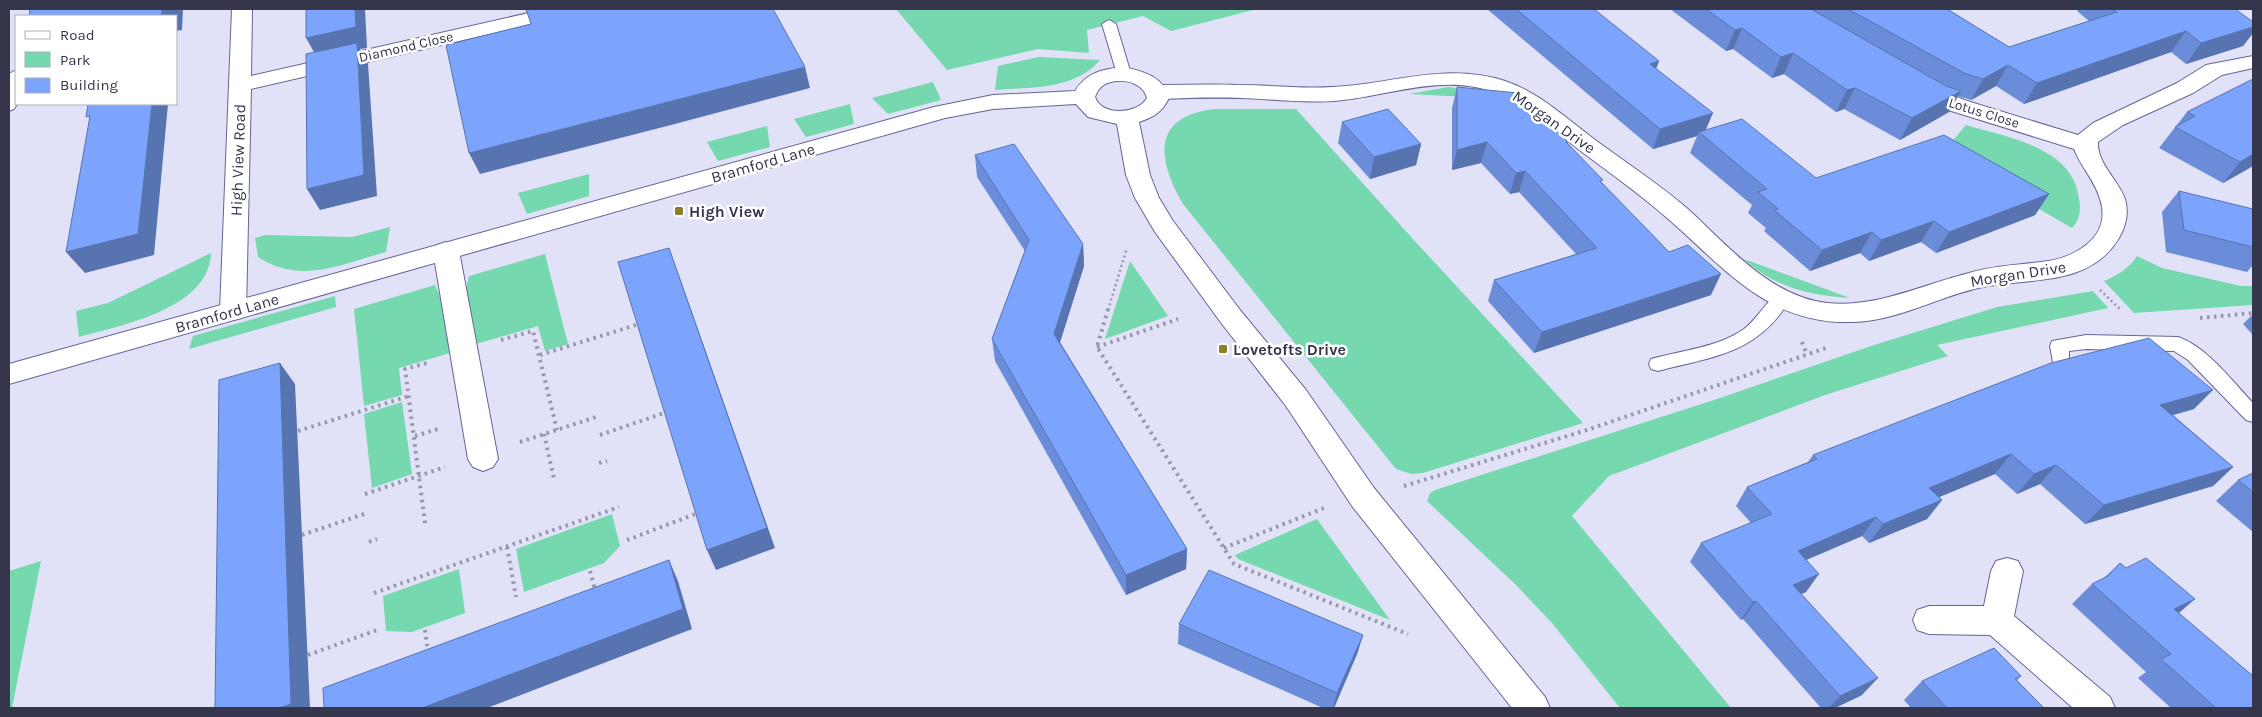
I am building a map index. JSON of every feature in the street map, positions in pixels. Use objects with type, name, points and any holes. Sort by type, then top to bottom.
[{"type":"street","name":"High View Road","points":[[233,311],[242,9]]},
{"type":"street","name":"Diamond Close","points":[[240,85],[572,9]]},
{"type":"street","points":[[2085,144],[2088,137],[2108,123],[2158,102],[2214,70],[2253,62]]},
{"type":"street","points":[[1124,74],[1142,77],[1154,85],[1158,92],[1157,102],[1148,112],[1127,118],[1106,116],[1091,109],[1084,97],[1087,86],[1097,79],[1110,75],[1124,74]]},
{"type":"street","name":"Morgan Drive","points":[[1158,92],[1225,91],[1331,94],[1386,88],[1434,78],[1469,79],[1495,85],[1517,94],[1532,103],[1657,197],[1742,274],[1782,298],[1816,310],[1833,313],[1858,313],[1966,282],[2070,266],[2088,258],[2099,248],[2108,235],[2116,212],[2109,187],[2091,162],[2085,144]]},
{"type":"street","name":"Lotus Close","points":[[1903,79],[1930,95],[1956,105],[2085,144]]},
{"type":"street","name":"Bramford Lane","points":[[9,374],[942,112],[993,102],[1084,97]]},
{"type":"street","points":[[1127,118],[1138,175],[1147,198],[1164,226],[1231,317],[1296,398],[1363,497],[1533,708]]},
{"type":"street","points":[[446,251],[483,459]]},
{"type":"street","points":[[1997,621],[2007,571]]},
{"type":"street","points":[[1929,620],[1997,621],[2098,708]]},
{"type":"lane","points":[[1109,24],[1124,74]]},
{"type":"lane","points":[[9,106],[15,79]]},
{"type":"lane","points":[[1658,364],[1726,345],[1747,335],[1760,326],[1782,298]]},
{"type":"lane","points":[[2060,357],[2059,346],[2086,342],[2178,344],[2195,355],[2253,415]]},
{"type":"path","points":[[1127,248],[1097,347],[1234,564],[1408,634]]},
{"type":"path","points":[[2070,266],[2090,281],[2122,311]]},
{"type":"path","points":[[1097,347],[1178,318]]},
{"type":"path","points":[[539,356],[639,324]]},
{"type":"path","points":[[496,342],[534,331],[557,430]]},
{"type":"path","points":[[1224,548],[1319,510],[1586,430],[1832,345]]},
{"type":"path","points":[[425,523],[405,369],[432,361]]},
{"type":"path","points":[[298,431],[410,396]]},
{"type":"path","points":[[600,435],[667,412]]},
{"type":"path","points":[[516,444],[596,418]]},
{"type":"path","points":[[544,434],[554,479]]},
{"type":"path","points":[[599,463],[607,461]]},
{"type":"path","points":[[364,494],[451,465]]},
{"type":"path","points":[[374,594],[619,507]]},
{"type":"path","points":[[302,535],[367,513]]},
{"type":"path","points":[[627,540],[698,514]]},
{"type":"path","points":[[369,542],[377,539]]},
{"type":"path","points":[[507,547],[516,598]]},
{"type":"path","points":[[590,571],[596,594]]},
{"type":"path","points":[[308,655],[377,630]]},
{"type":"path","points":[[425,630],[429,656]]},
{"type":"green space","points":[[896,9],[1257,9],[1171,31],[1143,16],[1087,30],[1089,53],[1038,49],[947,70]]},
{"type":"green space","points":[[1039,57],[1100,60],[1090,70],[1065,82],[1037,87],[995,90],[998,66]]},
{"type":"green space","points":[[933,82],[941,100],[888,114],[872,98]]},
{"type":"green space","points":[[1448,87],[1484,91],[1506,99],[1409,94]]},
{"type":"green space","points":[[850,104],[854,124],[806,137],[794,119]]},
{"type":"green space","points":[[1214,109],[1296,109],[1583,423],[1423,473],[1411,474],[1396,469],[1183,204],[1174,187],[1165,156],[1165,143],[1170,131],[1179,121],[1194,114]]},
{"type":"green space","points":[[1966,125],[2000,134],[2036,147],[2052,156],[2065,167],[2074,181],[2080,203],[2080,210],[2075,225],[2072,228],[1997,185],[1949,145]]},
{"type":"green space","points":[[767,126],[770,147],[718,161],[707,142]]},
{"type":"green space","points":[[589,174],[589,196],[527,214],[518,193]]},
{"type":"green space","points":[[390,227],[386,252],[338,266],[306,271],[290,270],[258,257],[255,238],[265,235],[352,237]]},
{"type":"green space","points":[[211,253],[207,272],[196,288],[180,301],[160,312],[139,320],[79,337],[76,311],[108,303]]},
{"type":"green space","points":[[545,254],[568,344],[545,351],[538,326],[476,344],[466,289],[469,276]]},
{"type":"green space","points":[[2137,256],[2162,268],[2241,286],[2253,286],[2253,305],[2134,313],[2104,281],[2122,271]]},
{"type":"green space","points":[[1744,259],[1850,298],[1821,295],[1793,288],[1768,277]]},
{"type":"green space","points":[[1130,261],[1168,316],[1105,339]]},
{"type":"green space","points":[[435,285],[440,296],[450,353],[399,368],[402,395],[364,406],[354,309]]},
{"type":"green space","points":[[2093,291],[2108,308],[1937,345],[1948,356],[1825,395],[1609,476],[1572,516],[1731,708],[1620,708],[1552,623],[1516,585],[1427,501],[1430,493],[1435,490],[1720,398],[1874,345],[1997,307]]},
{"type":"green space","points":[[335,296],[336,307],[189,349],[193,336]]},
{"type":"green space","points":[[402,402],[412,474],[372,488],[364,414]]},
{"type":"green space","points":[[612,514],[620,546],[604,563],[524,592],[516,549]]},
{"type":"green space","points":[[1317,519],[1390,620],[1238,559],[1235,555]]},
{"type":"green space","points":[[41,561],[12,708],[9,708],[9,571]]},
{"type":"green space","points":[[459,569],[465,613],[412,632],[386,631],[383,596]]},
{"type":"building","points":[[30,9],[168,9],[162,10],[161,15],[29,15]]},
{"type":"building","points":[[306,9],[355,9],[356,27],[306,38]]},
{"type":"building","points":[[526,9],[773,9],[805,67],[469,153],[446,45],[531,24]]},
{"type":"building","points":[[1516,9],[1594,9],[1659,61],[1650,64],[1713,113],[1660,129]]},
{"type":"building","points":[[1706,9],[1811,9],[1946,86],[1961,91],[1912,118],[1855,88],[1847,90],[1793,53],[1781,57],[1742,28],[1735,30]]},
{"type":"building","points":[[1848,9],[1947,9],[2009,47],[2117,12],[2112,9],[2235,9],[2253,22],[2253,27],[2201,43],[2186,31],[2037,83],[2008,65],[1983,79],[1964,73]]},
{"type":"building","points":[[357,43],[364,175],[307,189],[306,54]]},
{"type":"building","points":[[2253,79],[2253,154],[2240,162],[2175,127],[2195,116],[2187,112]]},
{"type":"building","points":[[1457,87],[1518,93],[1568,142],[1566,142],[1603,180],[1600,181],[1669,252],[1688,245],[1721,274],[1542,332],[1494,280],[1597,248],[1525,171],[1516,173],[1487,142],[1457,150]]},
{"type":"building","points":[[88,105],[152,105],[138,234],[66,252],[90,116],[86,117]]},
{"type":"building","points":[[1388,109],[1421,144],[1374,157],[1342,122]]},
{"type":"building","points":[[1742,119],[1816,178],[1944,135],[2049,194],[1949,232],[1934,221],[1881,240],[1872,232],[1822,250],[1774,210],[1778,209],[1758,192],[1767,189],[1699,132]]},
{"type":"building","points":[[1014,144],[1083,244],[1054,334],[1187,549],[1126,575],[992,339],[1029,240],[975,155]]},
{"type":"building","points":[[2179,191],[2253,209],[2253,247],[2184,230]]},
{"type":"building","points":[[669,248],[767,528],[707,550],[618,262]]},
{"type":"building","points":[[2149,338],[2213,390],[2160,405],[2233,467],[2104,505],[2056,465],[2034,474],[2011,454],[1929,488],[1942,500],[1883,524],[1876,517],[1798,551],[1819,574],[1793,585],[1878,678],[1840,696],[1756,601],[1753,602],[1701,543],[1772,514],[1747,487],[1817,459],[1813,455],[2051,363]]},
{"type":"building","points":[[280,363],[291,704],[279,708],[215,708],[219,380]]},
{"type":"building","points":[[2253,473],[2253,492],[2238,480]]},
{"type":"building","points":[[2146,558],[2195,599],[2174,609],[2253,676],[2253,708],[2216,708],[2161,659],[2171,654],[2092,584],[2108,576],[2120,563],[2126,568]]},
{"type":"building","points":[[669,560],[683,609],[422,708],[324,708],[323,688]]},
{"type":"building","points":[[1209,570],[1363,635],[1337,693],[1179,624]]},
{"type":"building","points":[[1994,648],[2021,676],[2015,679],[2044,708],[1947,708],[1922,681]]},
{"type":"place","name":"High View","points":[[679,211]]},
{"type":"place","name":"Lovetofts Drive","points":[[1223,349]]}]
